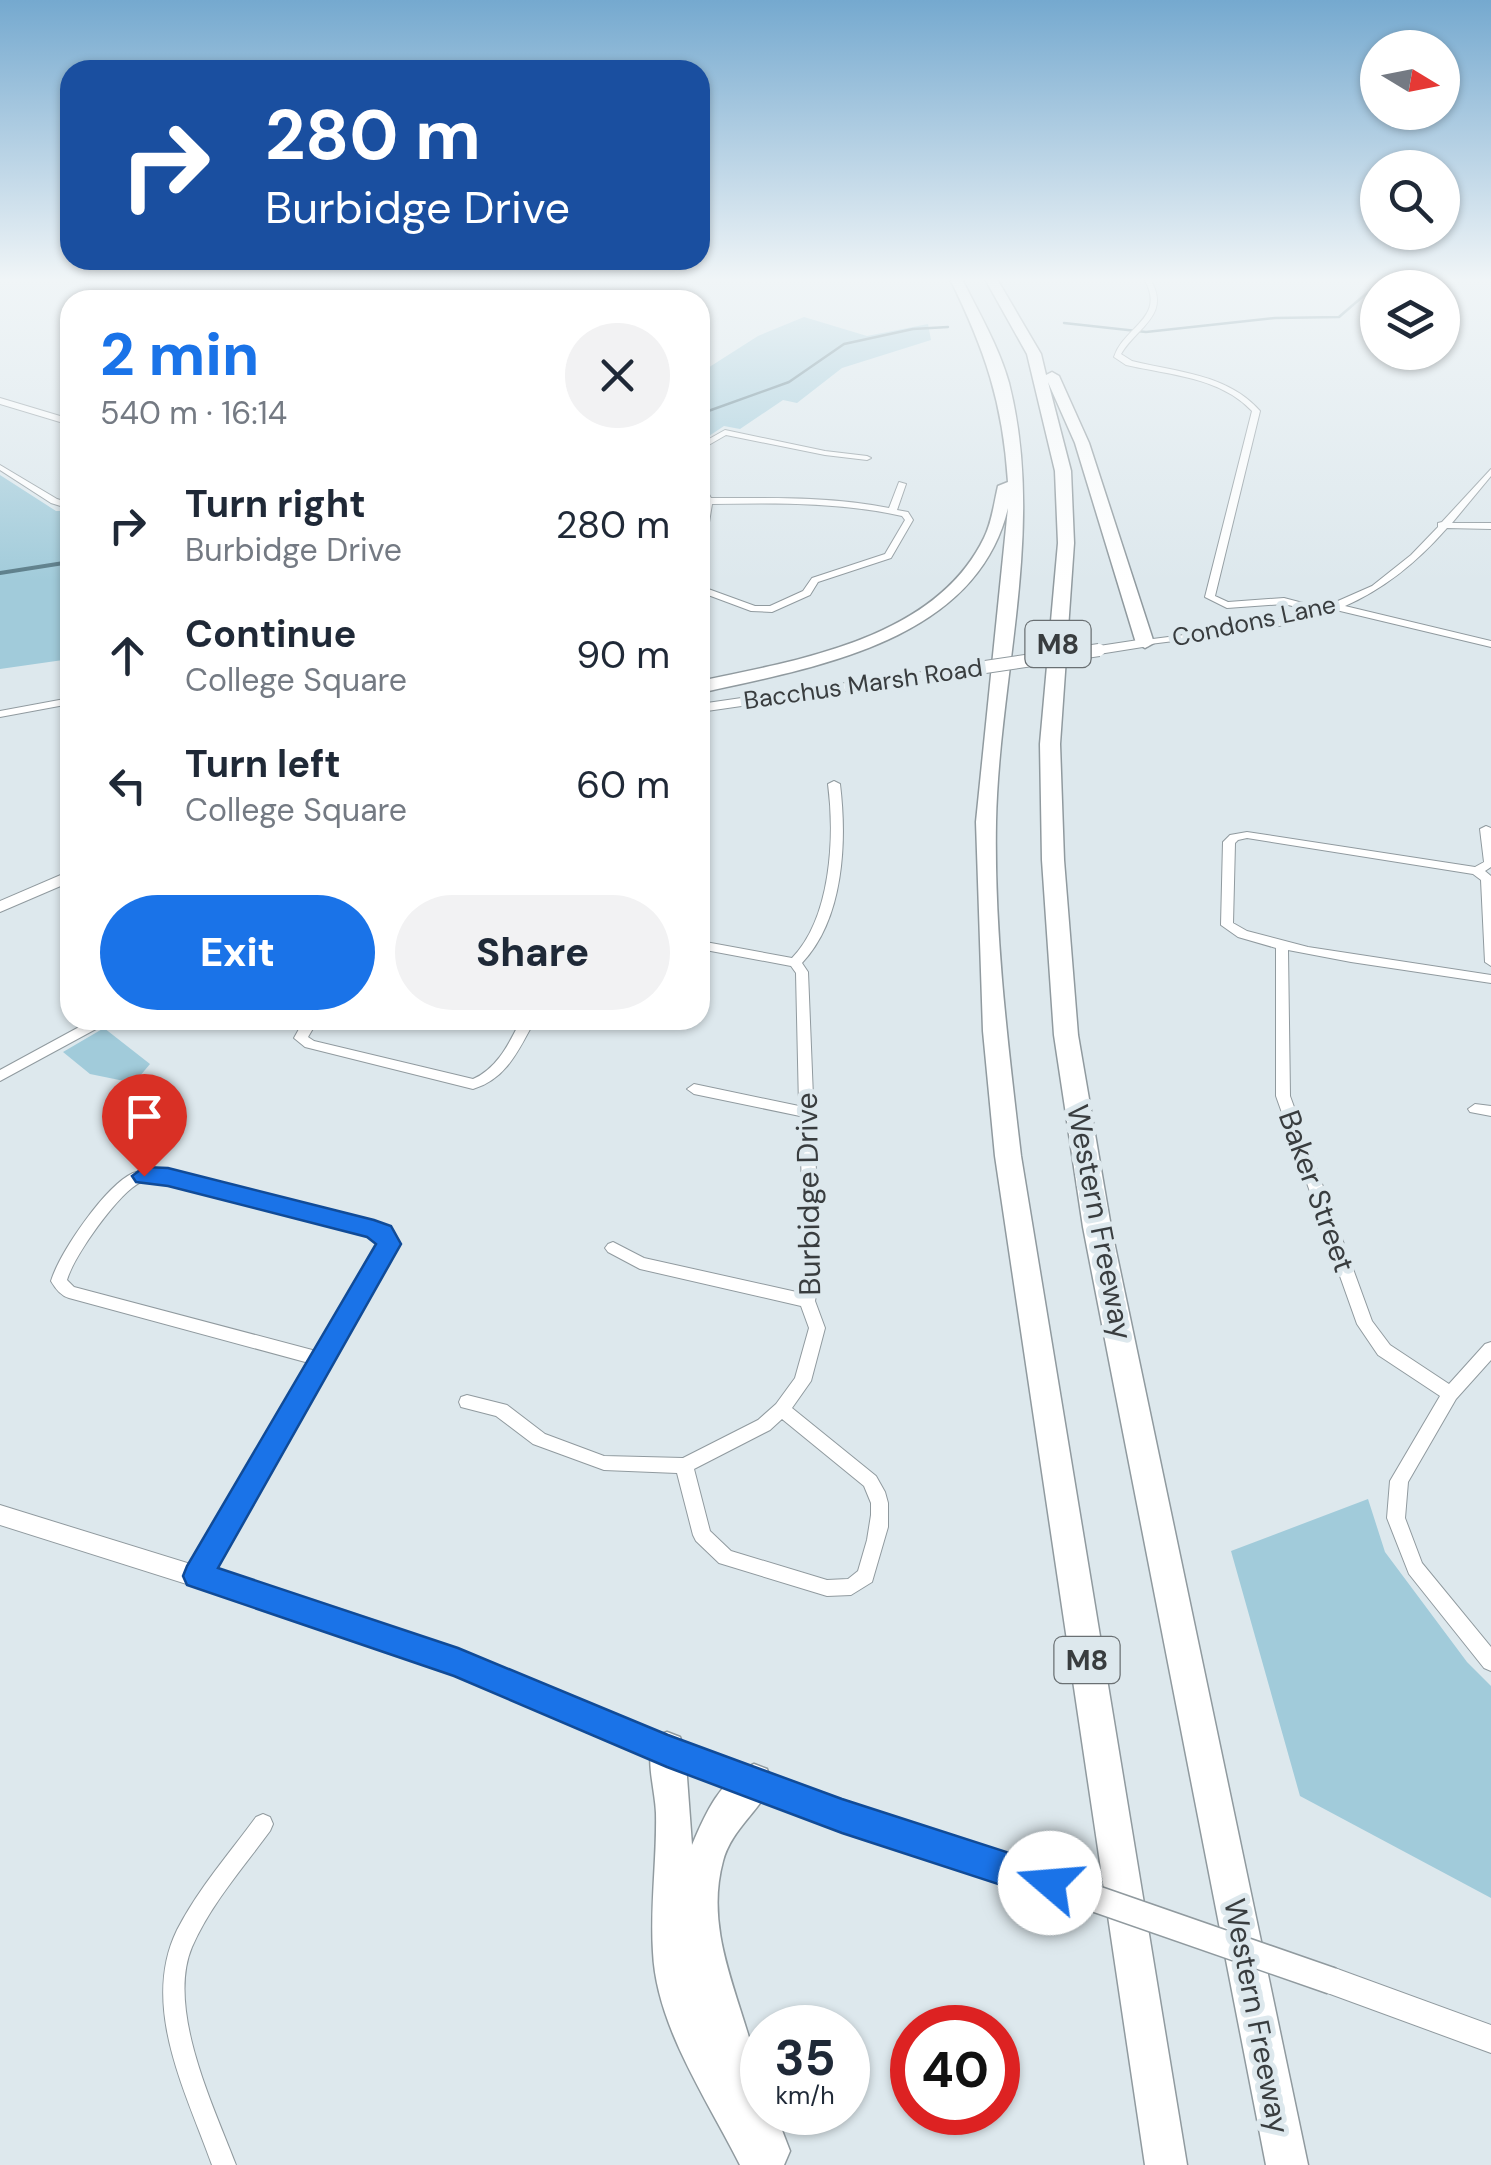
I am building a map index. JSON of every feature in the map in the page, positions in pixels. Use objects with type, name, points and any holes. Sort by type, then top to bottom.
[{"type":"highway","name":"M8","points":[[1000,380],[1011,423],[1018,490],[1016,538],[990,742],[986,822],[994,1030],[1008,1156],[1166,2165]]},
{"type":"highway","name":"Western Freeway","points":[[1041,380],[1064,487],[1066,543],[1050,744],[1053,860],[1066,1035],[1097,1227],[1287,2165]]},
{"type":"highway","points":[[1054,380],[1074,421],[1145,643]]},
{"type":"highway","points":[[710,684],[843,651],[909,623],[942,603],[967,579],[992,543],[1005,492],[1011,423]]},
{"type":"highway","points":[[667,1750],[674,1812],[671,1937],[680,1992],[693,2028],[762,2165]]},
{"type":"highway","points":[[754,1782],[733,1798],[706,1860],[700,1900],[700,1943],[710,1990],[774,2165]]},
{"type":"street","points":[[1194,380],[1244,399],[1256,411],[1238,494],[1209,591],[1212,601],[1227,605],[1284,601],[1323,611]]},
{"type":"street","points":[[0,402],[60,417]]},
{"type":"street","points":[[710,442],[725,432],[824,454],[867,458]]},
{"type":"street","points":[[0,466],[60,505]]},
{"type":"street","name":"Condons Lane","points":[[1145,643],[1249,628],[1336,607],[1401,570],[1491,471]]},
{"type":"street","points":[[892,511],[902,484]]},
{"type":"street","points":[[710,501],[824,503],[892,511],[906,514],[909,520],[888,556],[816,580],[806,593],[772,609],[754,609],[710,592]]},
{"type":"street","points":[[1441,525],[1491,526]]},
{"type":"street","points":[[1336,607],[1491,644]]},
{"type":"street","name":"Bacchus Marsh Road","points":[[710,707],[1145,643]]},
{"type":"street","points":[[0,714],[60,703]]},
{"type":"street","points":[[710,947],[796,963],[808,954],[834,878],[840,812],[834,784]]},
{"type":"street","points":[[1477,871],[1490,863],[1486,828]]},
{"type":"street","points":[[1491,962],[1487,879],[1477,871],[1247,834],[1230,842],[1227,926],[1246,938],[1491,979]]},
{"type":"street","points":[[0,907],[60,879]]},
{"type":"street","name":"Baker Street","points":[[1282,945],[1283,1096],[1365,1324],[1384,1350],[1450,1394]]},
{"type":"street","name":"Burbidge Drive","points":[[468,1402],[501,1410],[539,1439],[604,1463],[684,1465],[764,1425],[782,1409],[802,1381],[818,1328],[806,1300],[812,1272],[808,1113],[802,972],[796,963]]},
{"type":"street","points":[[0,1076],[84,1030]]},
{"type":"street","points":[[305,1030],[300,1038],[310,1044],[473,1084],[484,1082],[496,1072],[522,1030]]},
{"type":"street","points":[[694,1089],[808,1113]]},
{"type":"street","points":[[1475,1108],[1491,1111]]},
{"type":"street","points":[[198,1576],[320,1359],[384,1257],[387,1238],[374,1229],[168,1177],[144,1176],[126,1185],[59,1272],[58,1281],[69,1292],[320,1359]]},
{"type":"street","points":[[613,1248],[640,1262],[806,1300]]},
{"type":"street","points":[[1491,1349],[1450,1394],[1399,1482],[1396,1518],[1415,1568],[1491,1662]]},
{"type":"street","points":[[684,1465],[702,1535],[725,1557],[828,1588],[851,1587],[866,1576],[882,1512],[881,1496],[870,1482],[782,1409]]},
{"type":"street","points":[[0,1515],[458,1663],[667,1750],[842,1816],[1050,1883],[1491,2039]]},
{"type":"street","points":[[224,2165],[181,2038],[174,1998],[178,1953],[196,1920],[263,1824]]},
{"type":"shaded area","points":[[710,380],[827,380],[797,403],[783,400],[740,429],[724,426],[710,435]]},
{"type":"shaded area","points":[[0,475],[60,511],[60,660],[0,669]]},
{"type":"shaded area","points":[[107,1030],[150,1064],[134,1083],[90,1074],[63,1052]]},
{"type":"shaded area","points":[[1368,1499],[1385,1552],[1467,1662],[1491,1686],[1491,1898],[1300,1796],[1231,1551]]},
{"type":"waterway","points":[[710,410],[792,380]]},
{"type":"waterway","points":[[0,573],[60,564]]},
{"type":"route","points":[[144,1176],[168,1177],[374,1229],[387,1238],[388,1244],[198,1576],[458,1663],[667,1750],[842,1816],[1050,1883]]}]
